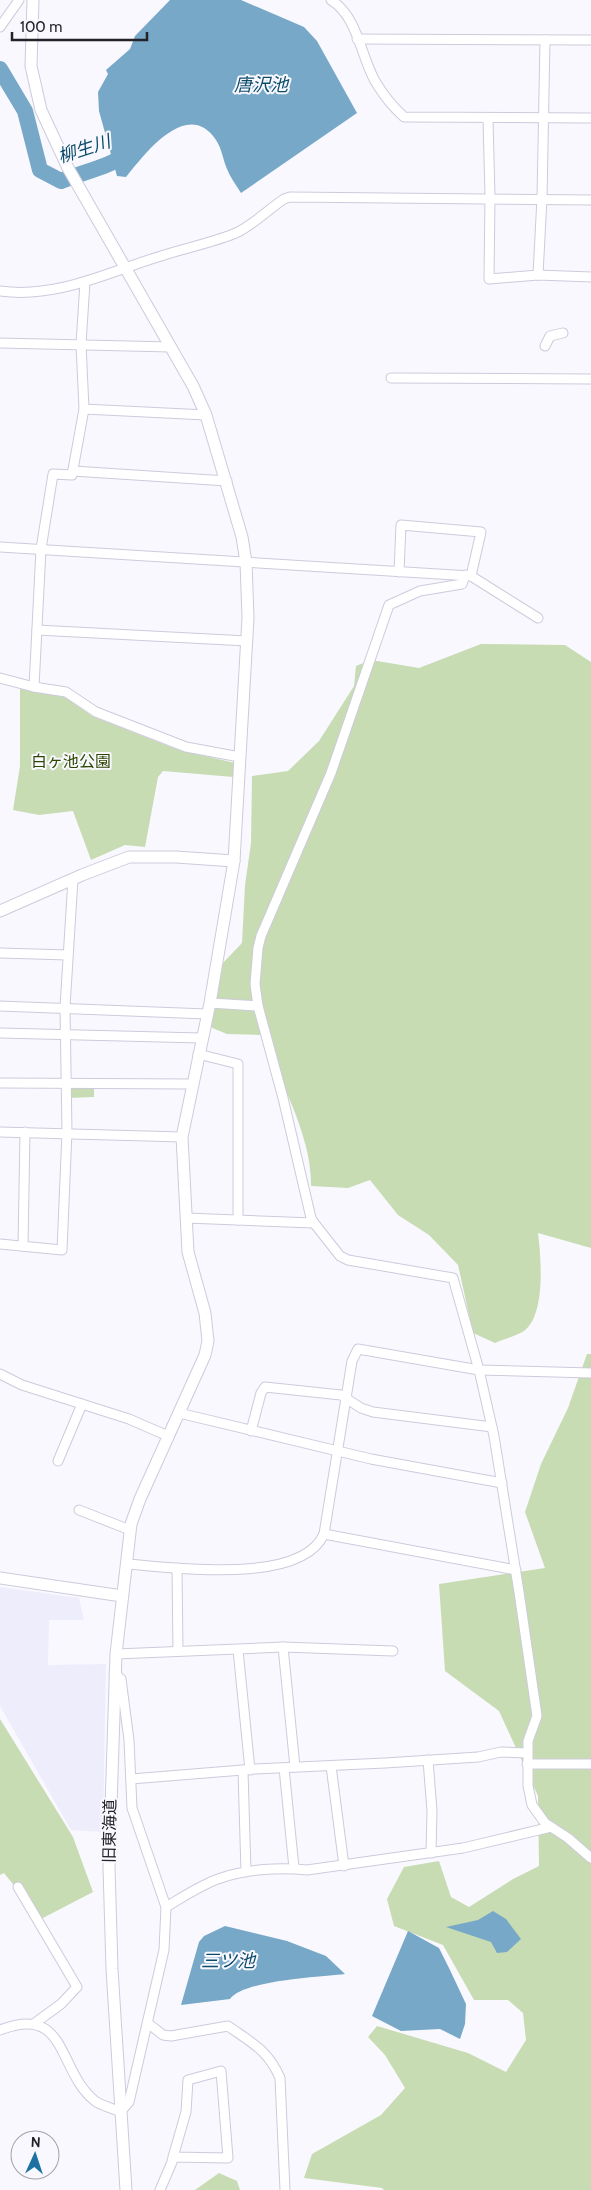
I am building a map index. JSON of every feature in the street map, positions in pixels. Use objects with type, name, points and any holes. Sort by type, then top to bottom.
[{"type":"street","points":[[0,28],[19,0]]},
{"type":"street","name":"旧東海道","points":[[33,0],[31,66],[41,110],[68,168],[193,386],[206,415],[227,482],[242,537],[246,562],[247,641],[234,862],[182,1138],[188,1252],[205,1313],[208,1341],[205,1355],[140,1498],[130,1530],[114,1673],[109,1867],[112,1969],[126,2190]]},
{"type":"street","points":[[331,0],[350,18],[356,39],[375,81],[404,117],[488,119],[591,118]]},
{"type":"street","points":[[356,39],[591,40]]},
{"type":"street","points":[[538,274],[542,198],[544,40]]},
{"type":"street","points":[[488,119],[490,198],[489,279],[538,274],[591,277]]},
{"type":"street","points":[[0,291],[16,293],[44,292],[85,282],[125,267],[238,232],[284,198],[290,197],[542,198],[591,200]]},
{"type":"street","points":[[34,687],[41,549],[52,474],[72,476],[84,409],[81,344],[85,282]]},
{"type":"street","points":[[545,346],[550,336],[563,332]]},
{"type":"street","points":[[0,343],[171,347]]},
{"type":"street","points":[[391,378],[591,379]]},
{"type":"street","points":[[84,409],[206,415]]},
{"type":"street","points":[[73,471],[227,482]]},
{"type":"street","points":[[399,572],[401,526],[480,532],[468,575],[462,584],[420,591],[389,604],[331,773],[261,936],[255,984],[258,1006],[283,1098],[311,1218],[314,1223],[340,1256],[348,1260],[453,1278],[492,1427],[516,1570],[537,1716],[528,1741],[527,1753],[532,1805],[538,1816],[591,1858]]},
{"type":"street","points":[[0,546],[468,575],[538,618]]},
{"type":"street","points":[[37,630],[247,641]]},
{"type":"street","points":[[0,678],[34,687],[66,692],[96,712],[186,747],[240,757]]},
{"type":"street","points":[[0,911],[73,879],[130,857],[176,857],[234,862]]},
{"type":"street","points":[[0,1244],[62,1250],[66,1132],[65,1007],[73,879]]},
{"type":"street","points":[[0,953],[68,955]]},
{"type":"street","points":[[0,1006],[208,1008],[258,1006]]},
{"type":"street","points":[[0,1033],[201,1038]]},
{"type":"street","points":[[198,1054],[238,1064],[238,1220]]},
{"type":"street","points":[[0,1083],[191,1084]]},
{"type":"street","points":[[0,1132],[66,1132],[182,1138]]},
{"type":"street","points":[[23,1246],[25,1132]]},
{"type":"street","points":[[186,1218],[314,1223]]},
{"type":"street","points":[[126,1564],[177,1568],[249,1569],[270,1567],[288,1563],[315,1546],[324,1534],[352,1361],[358,1349],[478,1370],[591,1374]]},
{"type":"street","points":[[0,1374],[22,1385],[130,1419],[168,1436]]},
{"type":"street","points":[[251,1431],[264,1387],[341,1395],[361,1408],[373,1412],[492,1427]]},
{"type":"street","points":[[58,1461],[82,1404]]},
{"type":"street","points":[[178,1414],[336,1451],[502,1483]]},
{"type":"street","points":[[79,1510],[130,1530]]},
{"type":"street","points":[[324,1534],[516,1570]]},
{"type":"street","points":[[177,1568],[178,1652]]},
{"type":"street","points":[[0,1578],[122,1596]]},
{"type":"street","points":[[116,1654],[283,1647],[393,1650]]},
{"type":"street","points":[[283,1647],[295,1768]]},
{"type":"street","points":[[238,1650],[247,1770],[246,1872]]},
{"type":"street","points":[[0,2030],[21,2022],[35,2023],[54,2037],[80,2084],[96,2102],[120,2112],[129,2102],[164,1950],[166,1907],[132,1808],[129,1740],[122,1678],[114,1673]]},
{"type":"street","points":[[131,1779],[247,1770],[478,1757],[501,1752],[527,1753]]},
{"type":"street","points":[[428,1760],[432,1811],[431,1853]]},
{"type":"street","points":[[527,1764],[591,1764]]},
{"type":"street","points":[[331,1766],[344,1866]]},
{"type":"street","points":[[284,1768],[294,1868]]},
{"type":"street","points":[[166,1907],[221,1878],[246,1872],[294,1868],[307,1870],[344,1866],[431,1853],[551,1827]]},
{"type":"street","points":[[18,1887],[77,1987],[61,2004],[35,2023]]},
{"type":"street","points":[[148,2024],[163,2035],[171,2036],[228,2026],[262,2049],[273,2062],[280,2078],[285,2190]]},
{"type":"street","points":[[160,2190],[173,2157],[186,2112],[188,2080],[221,2071],[228,2158],[173,2157]]},
{"type":"shaded area","points":[[0,1587],[79,1598],[84,1620],[49,1620],[48,1665],[106,1664],[103,1832],[71,1830],[0,1706]]},
{"type":"green space","points":[[481,644],[565,645],[591,662],[591,1248],[538,1233],[541,1270],[536,1312],[531,1323],[524,1331],[495,1343],[473,1333],[458,1265],[429,1235],[398,1215],[370,1180],[348,1188],[311,1186],[310,1167],[301,1128],[261,1035],[227,1034],[210,1027],[220,966],[242,943],[245,885],[251,843],[252,776],[288,771],[319,741],[354,686],[356,666],[371,660],[419,668]]},
{"type":"green space","name":"白ヶ池公園","points":[[20,688],[65,697],[92,716],[176,749],[235,763],[233,777],[163,771],[158,777],[145,847],[125,845],[91,860],[73,811],[39,815],[13,810],[20,766]]},
{"type":"green space","points":[[68,1085],[94,1085],[94,1097],[68,1098]]},
{"type":"green space","points":[[587,1354],[591,1354],[591,2190],[384,2190],[382,2188],[304,2178],[312,2154],[381,2115],[405,2088],[385,2055],[368,2037],[377,2026],[468,2053],[506,2072],[526,2040],[523,2013],[508,2000],[474,2000],[443,1945],[394,1926],[387,1899],[404,1867],[439,1861],[451,1897],[469,1907],[513,1879],[539,1866],[538,1796],[499,1711],[445,1671],[439,1584],[545,1568],[525,1512],[541,1464],[568,1408]]},
{"type":"green space","points":[[0,1719],[73,1837],[93,1892],[41,1919],[4,1873],[0,1875]]},
{"type":"green space","points":[[219,2173],[237,2181],[240,2190],[195,2190]]},
{"type":"water","name":"唐沢池","points":[[170,0],[241,0],[304,27],[317,41],[357,113],[241,193],[228,172],[216,140],[205,128],[192,125],[180,127],[167,134],[155,144],[126,177],[117,176],[99,111],[98,92],[108,74],[106,70],[130,49],[135,36]]},
{"type":"water","points":[[493,1911],[506,1919],[521,1939],[507,1952],[497,1953],[491,1942],[446,1927],[478,1920]]},
{"type":"water","name":"三ツ池","points":[[225,1926],[287,1941],[326,1956],[345,1974],[283,1980],[250,1988],[230,1999],[181,2005],[199,1942],[204,1936]]},
{"type":"water","points":[[408,1931],[439,1948],[449,1968],[466,2004],[465,2024],[460,2039],[440,2029],[401,2031],[372,2016]]},
{"type":"waterway","name":"柳生川","points":[[0,69],[25,111],[40,170],[61,181],[106,165],[130,152]]}]
